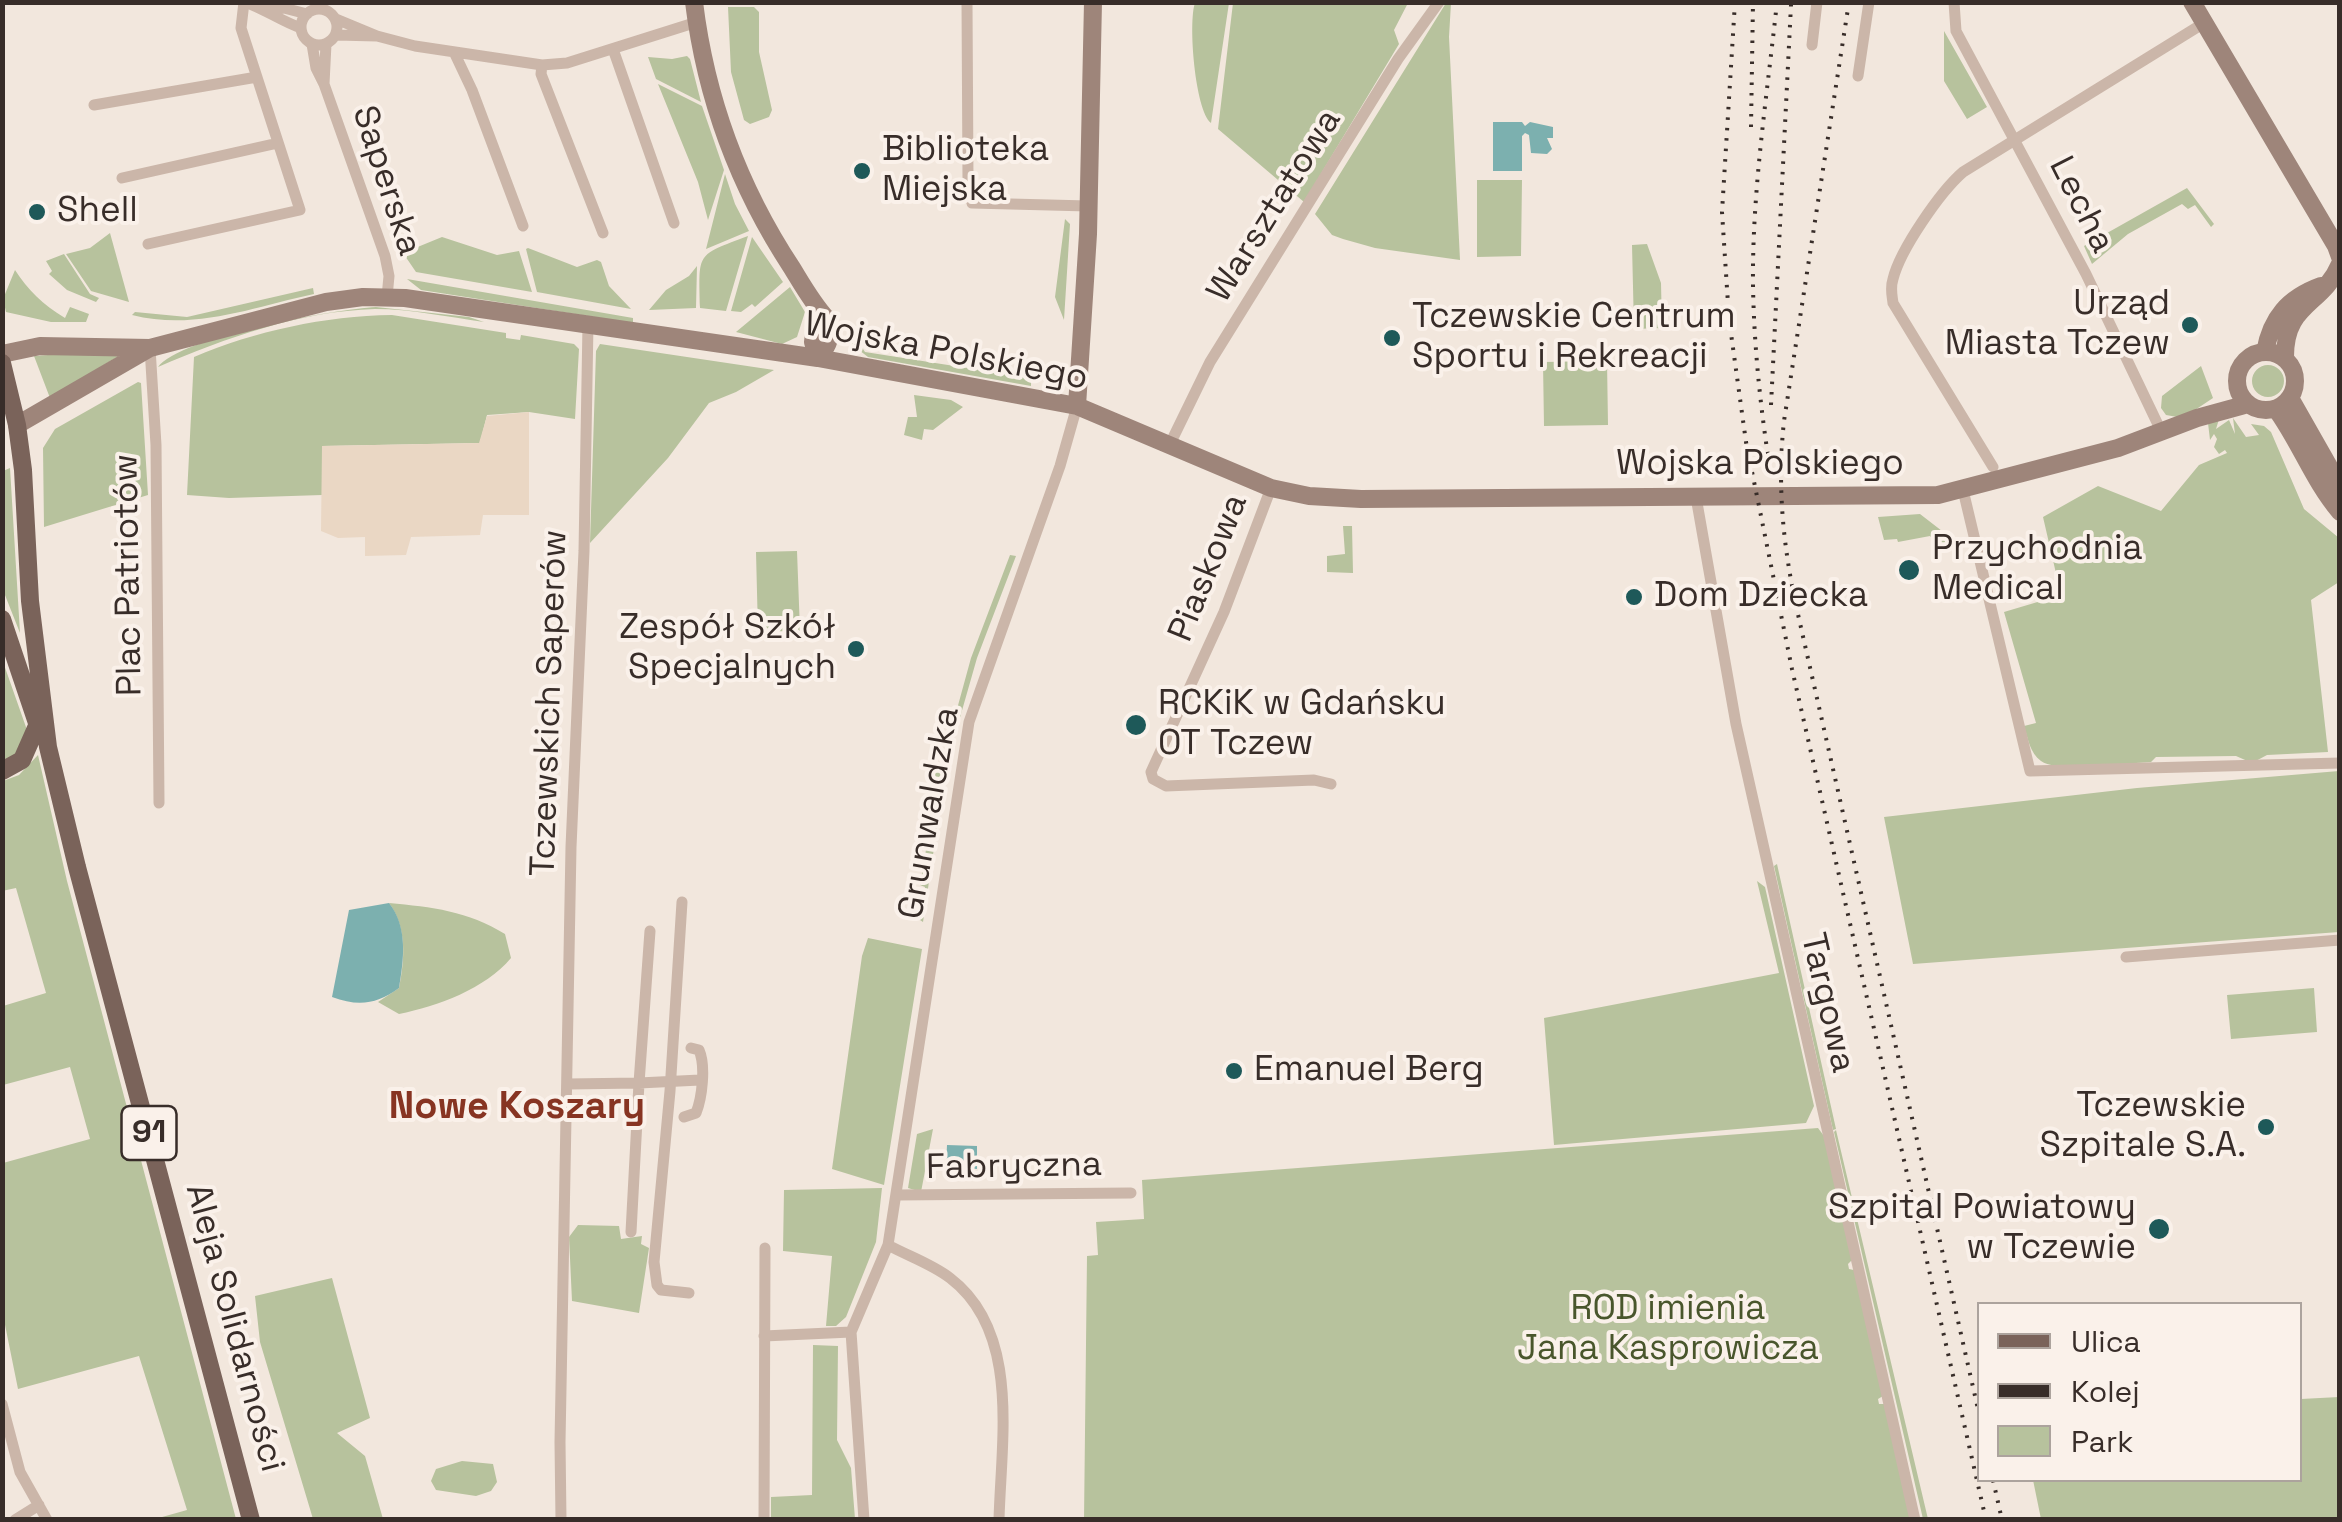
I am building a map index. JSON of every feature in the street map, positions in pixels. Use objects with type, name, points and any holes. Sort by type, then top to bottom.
[{"type":"main road","name":"91","points":[[2,363],[10,428]]},
{"type":"main road","name":"Aleja Solidarności","points":[[10,428],[48,747],[250,1520]]},
{"type":"main road","name":"Aleja Solidarności","points":[[2,619],[37,726],[48,747]]},
{"type":"main road","points":[[2,771],[22,760],[37,726]]},
{"type":"street","points":[[148,244],[300,210],[241,28],[245,2],[301,28]]},
{"type":"street","points":[[694,2],[718,119],[743,183],[772,238],[832,332],[828,347],[818,358]]},
{"type":"street","points":[[968,2],[968,182],[972,202],[1088,206]]},
{"type":"street","points":[[1077,406],[1088,206],[1092,2]]},
{"type":"street","name":"Warsztatowa","points":[[1170,444],[1210,362],[1398,59],[1439,2]]},
{"type":"street","points":[[1812,45],[1817,2]]},
{"type":"street","points":[[1858,76],[1868,2]]},
{"type":"street","name":"Lecha","points":[[1954,2],[1956,31],[2120,341],[2162,433]]},
{"type":"street","points":[[2192,2],[2339,262],[2326,284],[2288,324],[2285,358],[2296,382],[2283,404],[2261,410],[2243,396],[2237,379],[2244,362],[2265,352],[2285,358]]},
{"type":"street","points":[[266,9],[322,10],[377,36],[542,65],[567,63],[696,22]]},
{"type":"street","points":[[301,28],[322,10]]},
{"type":"street","name":"Saperska","points":[[322,10],[324,84],[385,256],[389,276],[387,297]]},
{"type":"street","points":[[1993,467],[1894,303],[1891,285],[1896,268],[1945,190],[1963,172],[2204,23]]},
{"type":"street","points":[[301,28],[304,38],[324,41],[377,36]]},
{"type":"street","points":[[613,48],[674,224]]},
{"type":"street","points":[[454,52],[523,226]]},
{"type":"street","points":[[542,65],[541,74],[602,233]]},
{"type":"street","points":[[94,105],[257,77]]},
{"type":"street","points":[[122,178],[278,144]]},
{"type":"street","points":[[2265,352],[2276,318],[2289,302],[2326,284]]},
{"type":"street","name":"Wojska Polskiego","points":[[10,428],[150,348],[326,302],[387,297],[818,358],[1077,406],[1271,488],[1346,499],[1906,498],[1963,490],[2162,433],[2196,418],[2218,399],[2243,396]]},
{"type":"street","name":"Tczewskich Saperów","points":[[562,1520],[560,1442],[571,847],[584,552],[588,324]]},
{"type":"street","name":"Wojska Polskiego","points":[[2,354],[40,346],[150,348]]},
{"type":"street","name":"Plac Patriotów","points":[[150,348],[156,444],[160,803]]},
{"type":"street","points":[[2283,404],[2340,486]]},
{"type":"street","points":[[2283,404],[2290,430],[2312,473],[2340,512]]},
{"type":"street","name":"Grunwaldzka","points":[[888,1245],[969,722],[1060,466],[1077,406]]},
{"type":"street","name":"Piaskowa","points":[[1271,488],[1224,612],[1151,772],[1153,778],[1166,786],[1314,780],[1331,784]]},
{"type":"street","points":[[1963,490],[2030,771],[2340,763]]},
{"type":"street","name":"Targowa","points":[[1696,497],[1736,724],[1915,1520]]},
{"type":"street","points":[[682,902],[654,1262],[660,1290],[689,1293]]},
{"type":"street","points":[[630,1232],[650,931]]},
{"type":"street","points":[[2126,957],[2340,940]]},
{"type":"street","points":[[684,1117],[696,1113],[700,1103],[703,1059],[699,1050],[691,1048]]},
{"type":"street","points":[[568,1084],[700,1080]]},
{"type":"street","name":"Fabryczna","points":[[897,1195],[1131,1193]]},
{"type":"street","points":[[864,1520],[850,1332],[888,1245],[941,1272],[959,1286],[975,1302],[993,1334],[1001,1379],[999,1520]]},
{"type":"street","points":[[764,1520],[765,1248]]},
{"type":"street","points":[[764,1336],[850,1332]]},
{"type":"street","points":[[2,1404],[6,1438],[20,1472],[48,1520]]},
{"type":"street","points":[[15,1520],[39,1505]]},
{"type":"green space","points":[[1195,3],[1229,3],[1211,123],[1205,115],[1194,65]]},
{"type":"green space","points":[[1233,3],[1408,3],[1394,30],[1399,44],[1304,202],[1218,129]]},
{"type":"green space","points":[[1446,3],[1451,3],[1449,37],[1460,260],[1375,248],[1332,235],[1315,214]]},
{"type":"green space","points":[[728,7],[754,7],[759,12],[759,52],[772,110],[769,117],[750,124],[744,120],[731,72]]},
{"type":"green space","points":[[1944,31],[1987,107],[1967,119],[1944,81]]},
{"type":"green space","points":[[687,56],[701,102],[656,79],[648,57]]},
{"type":"green space","points":[[658,84],[702,106],[724,170],[708,220],[698,182]]},
{"type":"green space","points":[[725,174],[749,231],[706,249]]},
{"type":"green space","points":[[1477,180],[1522,180],[1521,256],[1477,257]]},
{"type":"green space","points":[[2187,188],[2214,224],[2211,227],[2195,205],[2188,209],[2182,204],[2128,234],[2092,264],[2084,246]]},
{"type":"green space","points":[[1065,219],[1070,224],[1064,320],[1055,297]]},
{"type":"green space","points":[[110,233],[129,302],[91,291],[66,254],[90,248]]},
{"type":"green space","points":[[748,236],[726,311],[700,308],[704,258]]},
{"type":"green space","points":[[442,237],[497,255],[519,251],[532,292],[416,272],[403,253]]},
{"type":"green space","points":[[752,237],[783,282],[755,307],[752,304],[741,312],[731,311]]},
{"type":"green space","points":[[1647,244],[1661,283],[1662,328],[1634,329],[1632,245]]},
{"type":"green space","points":[[528,248],[577,267],[601,262],[609,286],[631,309],[537,292]]},
{"type":"green space","points":[[64,254],[90,294],[99,298],[96,302],[67,290],[49,274],[52,271],[46,261]]},
{"type":"green space","points":[[697,266],[696,308],[649,310],[666,290],[689,276]]},
{"type":"green space","points":[[15,270],[49,307],[65,318],[70,307],[89,314],[86,322],[51,322],[6,312],[3,299]]},
{"type":"green space","points":[[407,279],[633,318],[633,323],[421,290]]},
{"type":"green space","points":[[790,287],[805,312],[797,337],[782,344],[736,332]]},
{"type":"green space","points":[[313,288],[314,294],[201,319],[132,315],[135,312],[187,317]]},
{"type":"green space","points":[[376,307],[469,317],[484,322],[402,310],[347,311],[264,328],[158,367],[172,356],[226,335],[295,319],[328,313]]},
{"type":"green space","points":[[392,315],[506,333],[506,338],[520,340],[521,335],[574,344],[579,349],[575,419],[529,412],[487,415],[480,443],[322,446],[322,495],[187,495],[194,357],[291,327],[341,318]]},
{"type":"green space","points":[[846,340],[859,343],[865,352],[1031,378],[1031,386],[868,357]]},
{"type":"green space","points":[[600,344],[774,370],[709,403],[668,458],[590,543],[596,351]]},
{"type":"green space","points":[[130,349],[50,398],[34,356]]},
{"type":"green space","points":[[1607,361],[1608,425],[1544,426],[1543,362]]},
{"type":"green space","points":[[2268,365],[2280,369],[2284,381],[2280,393],[2268,397],[2256,393],[2252,381],[2256,369]]},
{"type":"green space","points":[[2201,366],[2213,398],[2183,418],[2166,415],[2161,408],[2162,396]]},
{"type":"green space","points":[[138,382],[148,495],[44,527],[43,448],[55,429]]},
{"type":"green space","points":[[914,395],[951,400],[963,407],[933,430],[924,429],[922,440],[904,435],[908,417],[917,417]]},
{"type":"green space","points":[[2220,416],[2216,429],[2229,420],[2235,434],[2233,418],[2246,437],[2259,435],[2251,424],[2271,432],[2304,509],[2339,538],[2339,582],[2311,600],[2328,752],[2267,755],[2252,763],[2236,756],[2156,757],[2151,762],[2078,767],[2041,761],[2032,750],[2024,726],[2036,723],[2004,612],[2061,595],[2043,517],[2098,486],[2161,511],[2199,465],[2227,453],[2225,450],[2219,454],[2214,447],[2214,434],[2210,440],[2208,423]]},
{"type":"green space","points":[[10,468],[20,633],[3,590],[3,471]]},
{"type":"green space","points":[[1920,514],[1949,532],[1954,548],[1934,556],[1930,536],[1898,542],[1884,540],[1878,517]]},
{"type":"green space","points":[[1343,526],[1352,526],[1353,573],[1327,572],[1327,556],[1345,554]]},
{"type":"green space","points":[[797,551],[800,631],[758,632],[756,552]]},
{"type":"green space","points":[[1010,555],[1016,556],[977,658],[959,721],[954,720],[971,658]]},
{"type":"green space","points":[[2,659],[27,730],[22,749],[2,764]]},
{"type":"green space","points":[[38,755],[67,881],[236,1519],[155,1519],[187,1510],[139,1356],[18,1389],[3,1315],[3,1163],[90,1139],[70,1067],[3,1085],[3,1006],[46,993],[16,888],[2,891],[3,781],[19,775]]},
{"type":"green space","points":[[937,762],[943,764],[941,773],[945,774],[923,922],[920,920],[925,887],[920,885],[930,826],[922,823]]},
{"type":"green space","points":[[2339,771],[2339,932],[1913,964],[1884,817],[2137,788]]},
{"type":"green space","points":[[1777,864],[1836,1129],[1833,1130],[1774,866]]},
{"type":"green space","points":[[1757,881],[1765,887],[1814,1106],[1806,1123],[1554,1145],[1544,1018],[1779,973]]},
{"type":"green space","points":[[389,903],[449,911],[491,926],[505,934],[511,958],[488,979],[460,995],[399,1014],[378,1002],[399,988],[403,966],[402,933]]},
{"type":"green space","points":[[868,938],[922,949],[884,1185],[832,1169],[862,956]]},
{"type":"green space","points":[[2314,988],[2317,1032],[2231,1039],[2227,995]]},
{"type":"green space","name":"ROD imienia Jana Kasprowicza","points":[[1818,1128],[1824,1136],[1852,1260],[1849,1269],[1854,1270],[1883,1396],[1878,1399],[1879,1404],[1885,1404],[1912,1519],[1084,1520],[1087,1256],[1098,1255],[1096,1222],[1144,1219],[1142,1180]]},
{"type":"green space","points":[[933,1129],[921,1192],[908,1188],[917,1134]]},
{"type":"green space","points":[[1836,1130],[1928,1519],[1923,1519]]},
{"type":"green space","points":[[882,1188],[876,1242],[846,1317],[836,1326],[826,1326],[832,1256],[783,1251],[784,1190]]},
{"type":"green space","points":[[578,1225],[619,1226],[621,1239],[642,1236],[641,1244],[649,1248],[639,1313],[572,1301],[569,1237]]},
{"type":"green space","points":[[332,1278],[370,1418],[337,1433],[365,1456],[383,1519],[313,1519],[260,1342],[255,1296]]},
{"type":"green space","points":[[813,1345],[838,1346],[837,1440],[851,1468],[855,1519],[771,1519],[771,1497],[812,1495]]},
{"type":"green space","points":[[2339,1397],[2339,1519],[2041,1519],[2033,1482],[2302,1482],[2302,1399]]},
{"type":"green space","points":[[462,1461],[493,1464],[497,1482],[491,1491],[476,1496],[436,1490],[431,1481],[436,1469]]},
{"type":"shaded area","points":[[529,412],[529,515],[483,515],[480,535],[411,537],[406,555],[365,556],[365,537],[338,538],[321,531],[322,446],[479,443],[487,416]]},
{"type":"water","points":[[1493,122],[1522,122],[1525,126],[1530,122],[1553,127],[1553,138],[1547,138],[1552,149],[1547,154],[1531,153],[1529,135],[1525,133],[1522,171],[1493,171]]},
{"type":"water","points":[[389,903],[402,933],[399,988],[367,1002],[332,997],[349,910]]},
{"type":"water","points":[[947,1145],[977,1146],[977,1169],[946,1167]]},
{"type":"railway","points":[[1735,2],[1722,212],[1729,319],[1746,442],[1792,669],[1977,1481]]},
{"type":"railway","points":[[1751,127],[1753,2]]},
{"type":"railway","points":[[1771,475],[1756,357],[1753,250],[1777,2]]},
{"type":"railway","points":[[1849,2],[1784,421],[1783,516],[1797,610],[1977,1405]]},
{"type":"railway","points":[[1771,405],[1791,5]]},
{"type":"railway","points":[[1977,1482],[1986,1520]]},
{"type":"railway","points":[[1993,1482],[2002,1520]]},
{"type":"place","name":"Biblioteka Miejska","points":[[862,171]]},
{"type":"place","name":"Shell","points":[[37,212]]},
{"type":"place","name":"Urząd Miasta Tczew","points":[[2190,325]]},
{"type":"place","name":"Tczewskie Centrum Sportu i Rekreacji","points":[[1392,338]]},
{"type":"place","name":"Przychodnia Medical","points":[[1909,570]]},
{"type":"place","name":"Dom Dziecka","points":[[1634,597]]},
{"type":"place","name":"Zespół Szkół Specjalnych","points":[[856,649]]},
{"type":"place","name":"RCKiK w Gdańsku OT Tczew","points":[[1136,725]]},
{"type":"place","name":"Emanuel Berg","points":[[1234,1071]]},
{"type":"place","name":"Tczewskie Szpitale S.A.","points":[[2266,1127]]},
{"type":"place","name":"Szpital Powiatowy w Tczewie","points":[[2159,1229]]},
{"type":"district","name":"Nowe Koszary","points":[[517,1108]]}]
